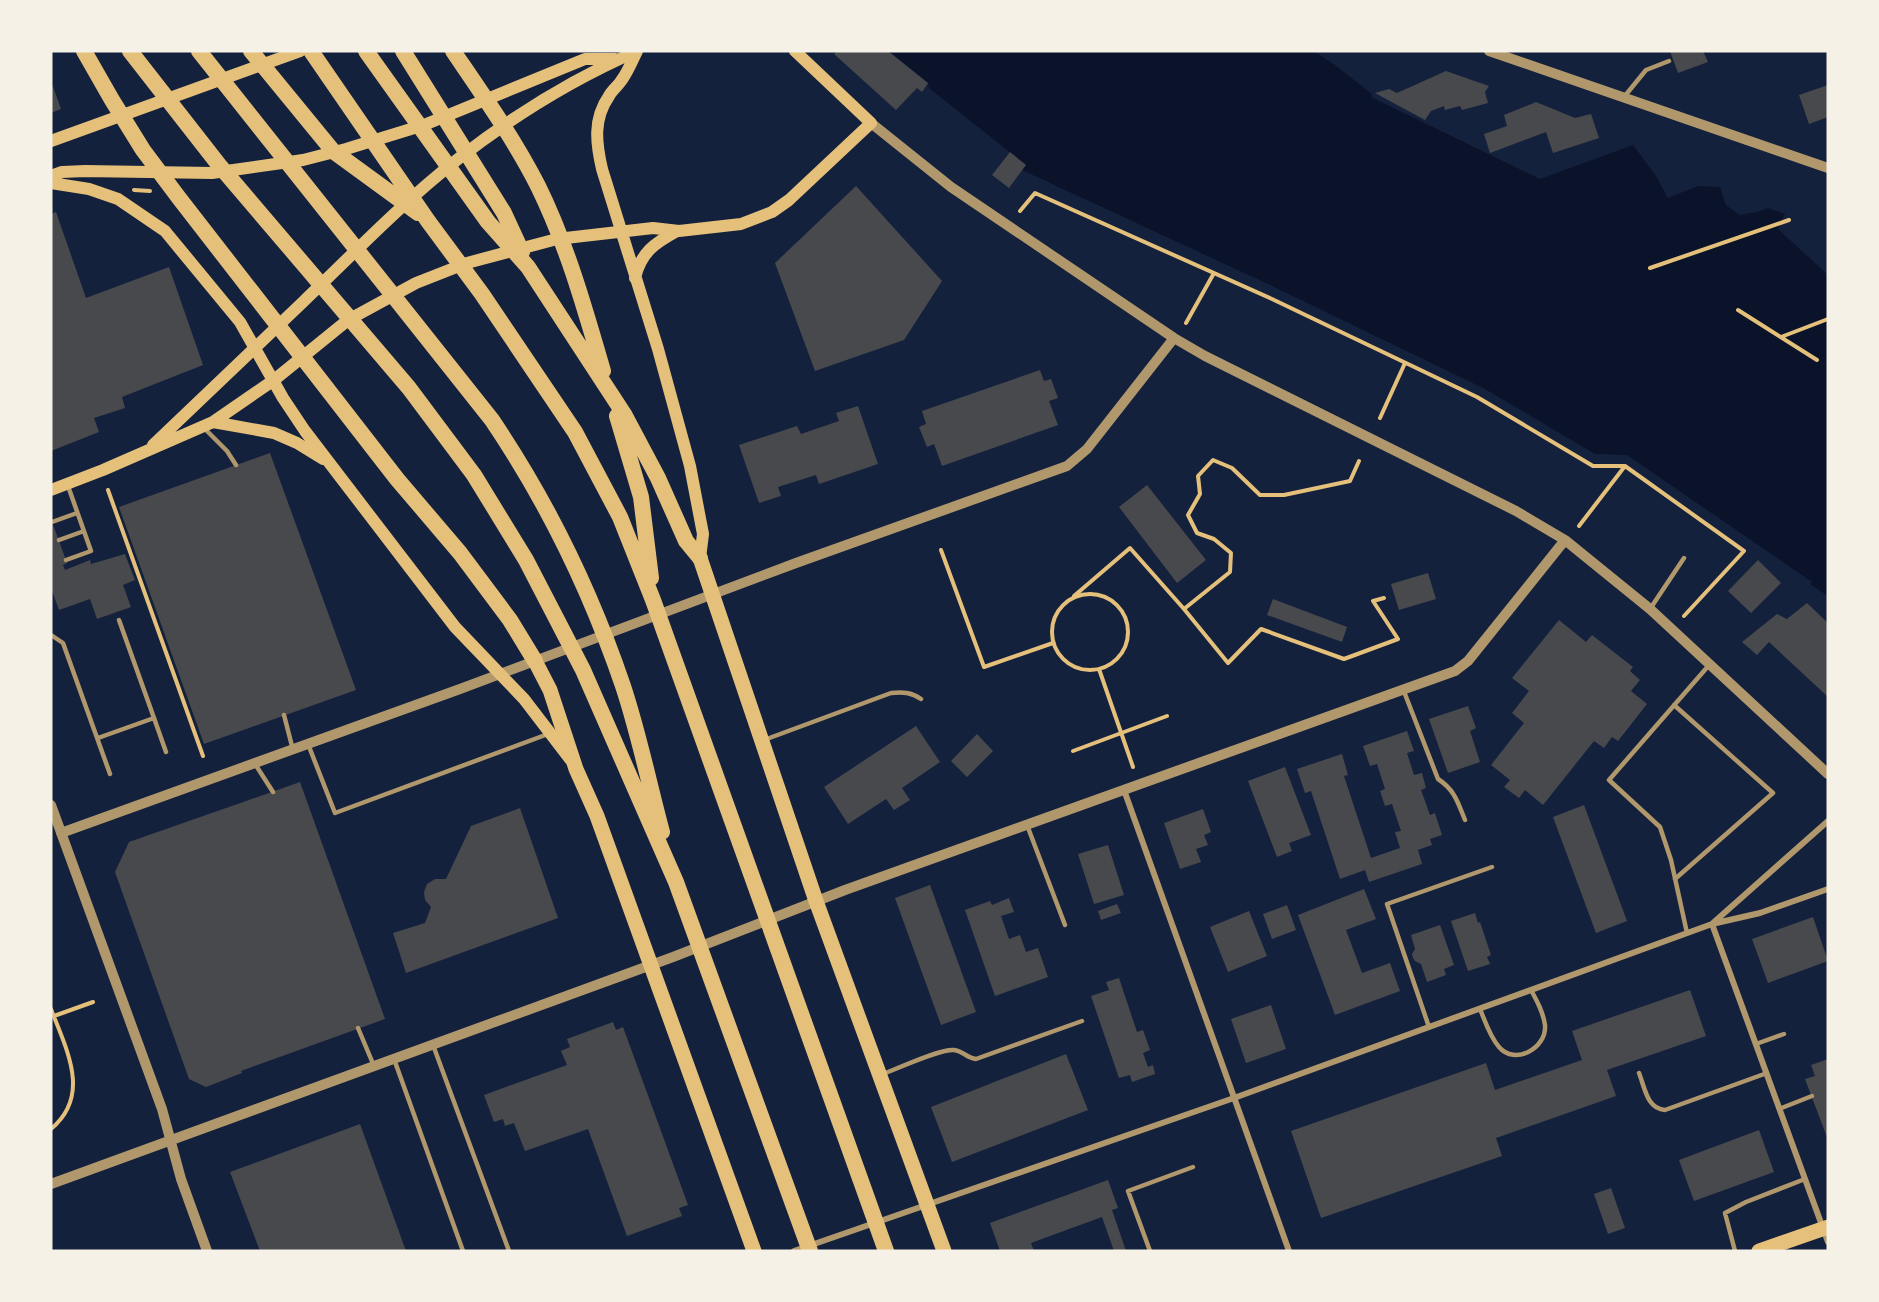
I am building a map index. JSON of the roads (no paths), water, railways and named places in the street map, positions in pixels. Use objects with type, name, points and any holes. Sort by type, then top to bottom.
[{"type":"highway","points":[[84,51],[143,150],[348,417],[460,553],[510,620],[535,661]]},
{"type":"highway","points":[[129,51],[219,165],[409,388],[474,475],[526,560],[583,670],[602,718],[676,882],[810,1251]]},
{"type":"highway","points":[[199,51],[492,420],[534,485],[593,604],[624,688],[676,882]]},
{"type":"highway","points":[[251,51],[333,151],[428,221]]},
{"type":"highway","points":[[310,51],[428,221],[482,294],[575,432],[620,517],[653,600],[886,1251]]},
{"type":"highway","points":[[366,51],[488,222],[528,267],[624,414],[658,478],[686,541],[700,558]]},
{"type":"highway","points":[[404,51],[504,213],[528,267]]},
{"type":"highway","points":[[453,51],[496,113],[538,186],[572,266],[641,497],[653,600]]},
{"type":"main road","points":[[51,141],[300,51]]},
{"type":"main road","points":[[147,450],[358,248],[457,160],[541,102],[637,51]]},
{"type":"main road","points":[[637,51],[622,81],[609,95],[600,111],[596,132],[602,169],[658,349],[690,466],[704,534],[700,558],[816,901],[944,1251]]},
{"type":"main road","points":[[51,490],[208,425],[274,380],[348,320],[416,283],[467,263],[537,243],[570,237],[652,228],[679,231],[741,224],[771,212],[807,185],[871,123],[795,51]]},
{"type":"main road","points":[[51,176],[62,172],[85,171],[145,174],[213,173],[303,160],[424,125],[585,58],[619,59]]},
{"type":"main road","points":[[51,183],[89,189],[118,199],[165,231],[240,322],[283,398],[454,627],[524,699],[576,769]]},
{"type":"main road","points":[[635,279],[638,267],[648,249],[656,242],[679,231]]},
{"type":"main road","points":[[208,425],[274,433],[330,462]]},
{"type":"main road","points":[[535,661],[550,690],[576,769],[597,816],[754,1251]]},
{"type":"main road","points":[[1759,1251],[1826,1233]]},
{"type":"street","points":[[1489,51],[1828,168]]},
{"type":"street","points":[[871,123],[951,187],[1174,338],[1214,361],[1516,511],[1565,540],[1650,609],[1828,774]]},
{"type":"street","points":[[61,834],[1067,466],[1087,449],[1174,338]]},
{"type":"street","points":[[51,1184],[650,965],[816,901],[1455,671],[1463,666],[1565,540]]},
{"type":"street","points":[[1124,790],[1289,1251]]},
{"type":"street","points":[[51,805],[162,1109],[181,1179],[207,1251]]},
{"type":"street","points":[[1712,924],[1828,821]]},
{"type":"street","points":[[794,1251],[1234,1098],[1712,924],[1760,913],[1828,889]]},
{"type":"street","points":[[1712,924],[1826,1233]]},
{"type":"lane","points":[[1624,97],[1646,70],[1669,61]]},
{"type":"lane","points":[[208,425],[236,465]]},
{"type":"lane","points":[[66,560],[91,551],[67,484]]},
{"type":"lane","points":[[52,522],[77,513]]},
{"type":"lane","points":[[59,540],[84,531]]},
{"type":"lane","points":[[1650,609],[1684,558]]},
{"type":"lane","points":[[119,620],[166,752]]},
{"type":"lane","points":[[51,635],[63,643],[110,774]]},
{"type":"lane","points":[[1688,933],[1671,860],[1660,827],[1609,780],[1710,664]]},
{"type":"lane","points":[[1403,689],[1438,779],[1448,785],[1453,792],[1465,820]]},
{"type":"lane","points":[[762,741],[891,693],[904,692],[921,699]]},
{"type":"lane","points":[[1674,705],[1773,793],[1675,879]]},
{"type":"lane","points":[[284,716],[293,750]]},
{"type":"lane","points":[[98,738],[154,718]]},
{"type":"lane","points":[[308,744],[336,813],[551,733]]},
{"type":"lane","points":[[254,764],[273,792]]},
{"type":"lane","points":[[1027,825],[1065,925]]},
{"type":"lane","points":[[1429,1027],[1387,904],[1492,867]]},
{"type":"lane","points":[[1480,1009],[1498,1047],[1512,1054],[1522,1054],[1540,1044],[1545,1026],[1540,1008],[1531,990]]},
{"type":"lane","points":[[880,1075],[946,1051],[960,1051],[970,1059],[976,1059],[1082,1021]]},
{"type":"lane","points":[[358,1028],[374,1066]]},
{"type":"lane","points":[[1756,1044],[1784,1034]]},
{"type":"lane","points":[[433,1045],[509,1251]]},
{"type":"lane","points":[[394,1059],[463,1251]]},
{"type":"lane","points":[[1639,1074],[1652,1106],[1658,1110],[1665,1110],[1767,1073]]},
{"type":"lane","points":[[1779,1108],[1812,1096]]},
{"type":"lane","points":[[1150,1251],[1128,1191],[1193,1167]]},
{"type":"lane","points":[[1735,1251],[1725,1213],[1746,1202],[1805,1179]]},
{"type":"water","points":[[888,51],[1314,51],[1372,94],[1371,97],[1540,179],[1633,145],[1656,176],[1668,198],[1698,186],[1720,187],[1726,205],[1740,215],[1768,208],[1785,214],[1778,229],[1828,275],[1828,596],[1811,585],[1812,582],[1627,455],[1595,454],[1485,389],[1268,284],[1022,170],[1026,165],[929,88],[928,83]]}]
